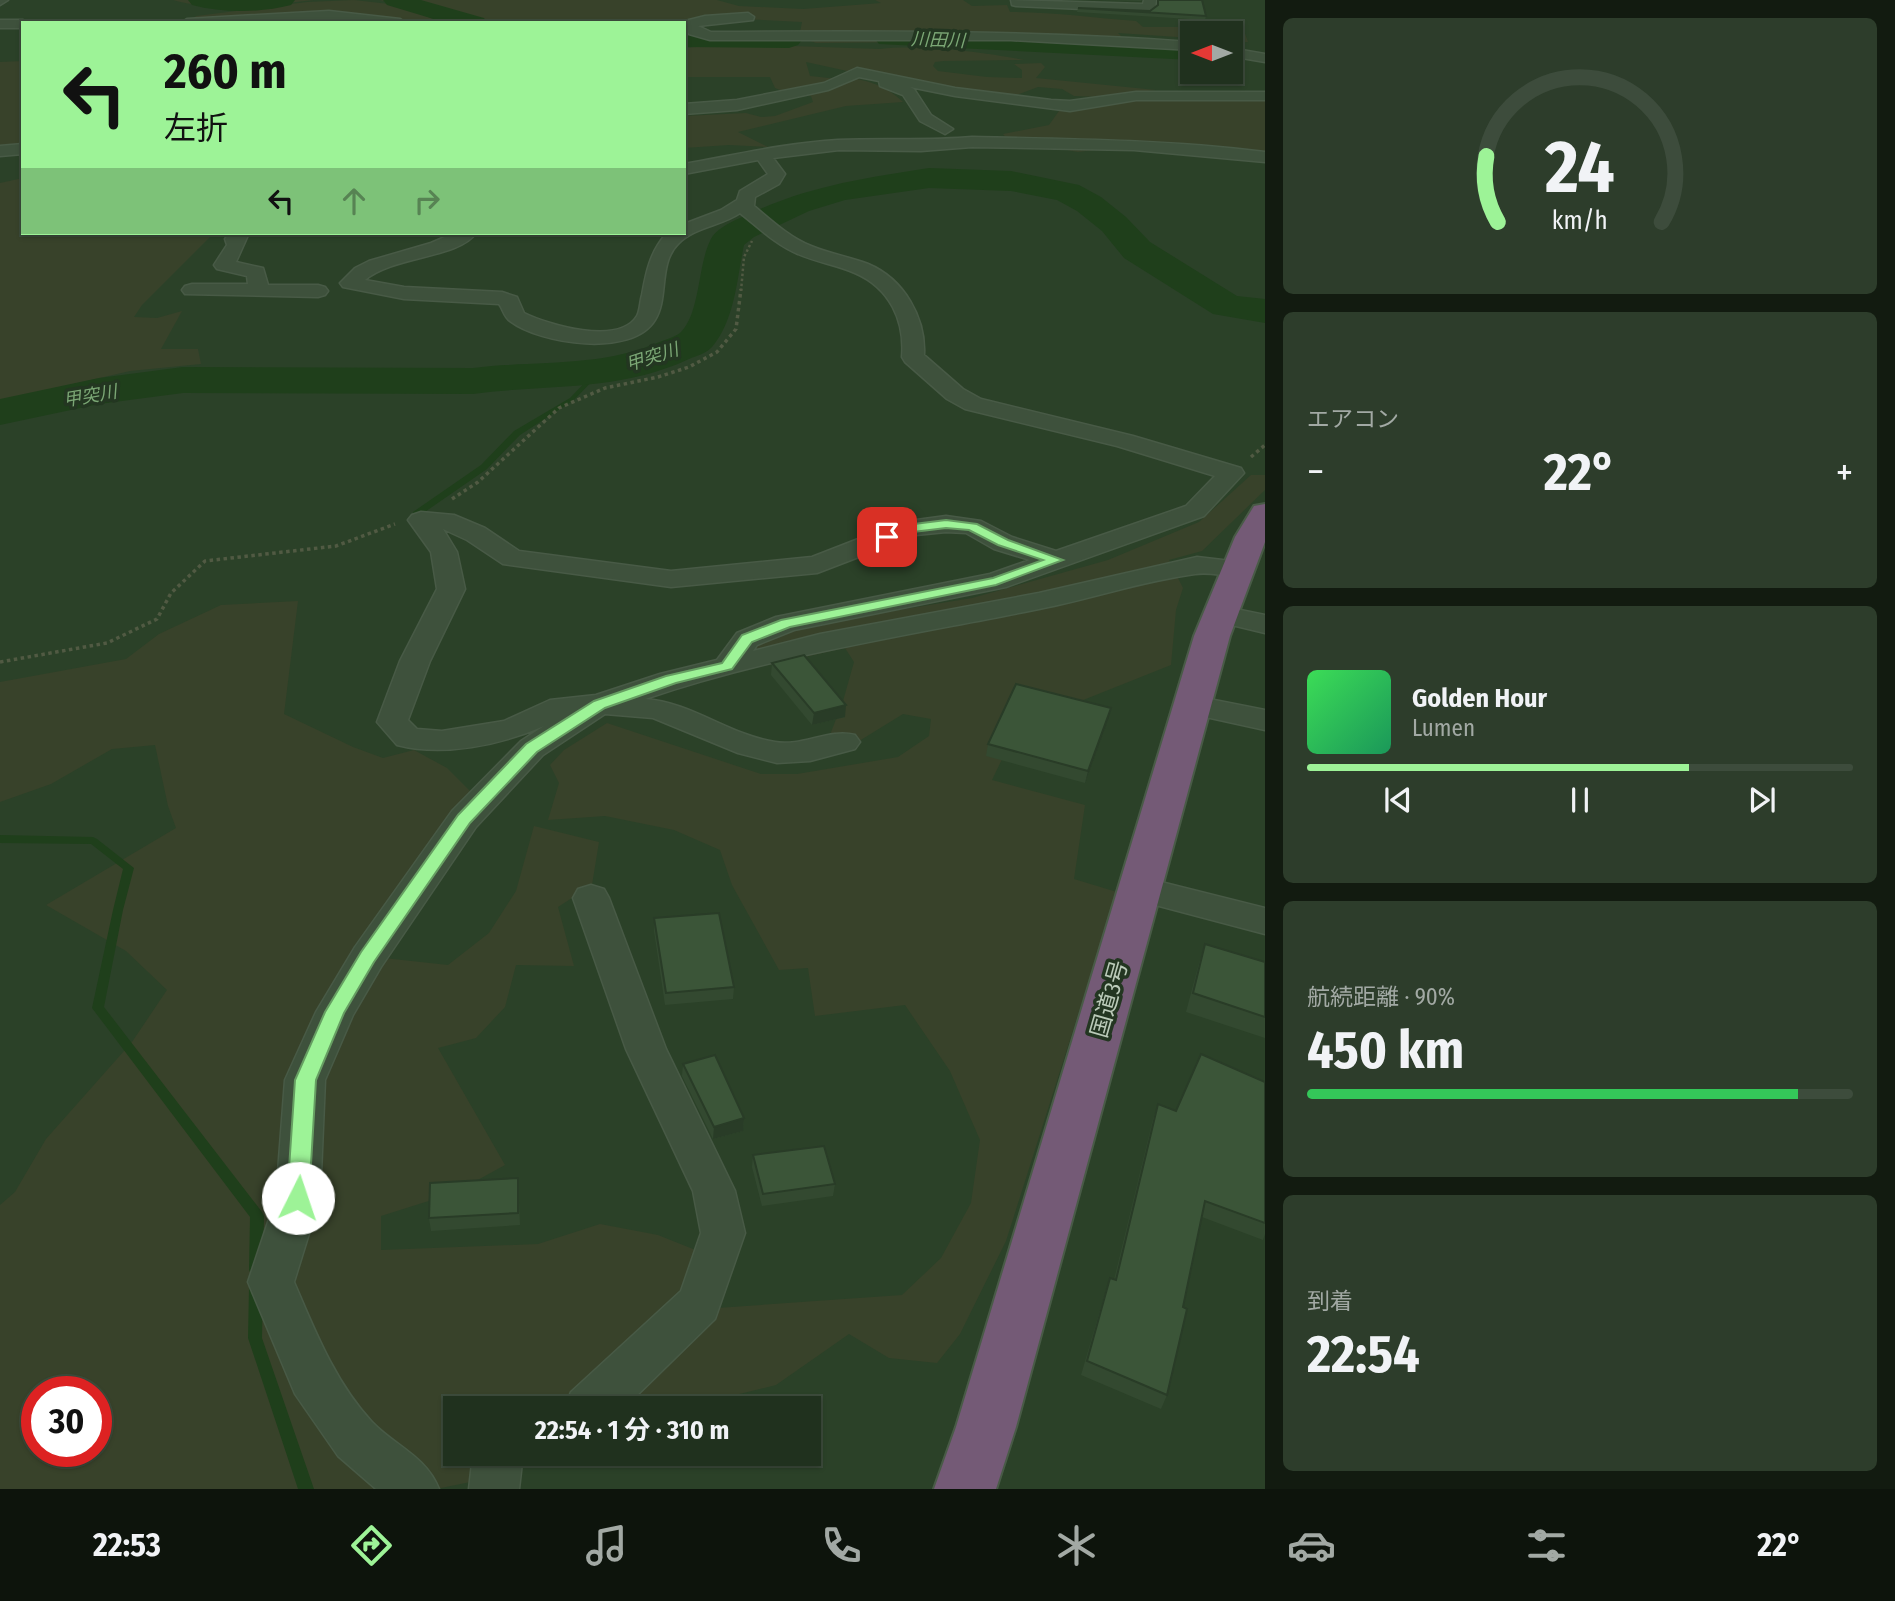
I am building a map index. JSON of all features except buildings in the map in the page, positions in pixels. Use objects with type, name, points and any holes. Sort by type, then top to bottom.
[{"type":"highway","name":"国道3号","points":[[965,1489],[990,1414],[1221,614],[1251,537],[1265,513]]},
{"type":"street","points":[[1016,2],[1149,8],[1150,0]]},
{"type":"street","points":[[222,21],[329,15],[382,21]]},
{"type":"street","points":[[748,16],[690,24],[694,31],[710,36],[892,35],[1115,40],[1180,45]]},
{"type":"street","points":[[0,24],[21,24]]},
{"type":"street","points":[[1243,54],[1265,58]]},
{"type":"street","points":[[857,72],[909,92],[925,118],[972,142]]},
{"type":"street","points":[[686,109],[737,105],[828,86],[857,72],[955,92],[1051,105],[1070,106],[1136,96],[1265,96]]},
{"type":"street","points":[[912,127],[945,128]]},
{"type":"street","points":[[686,169],[788,150],[839,145],[921,146],[972,142],[1133,145],[1265,157]]},
{"type":"street","points":[[0,151],[21,149]]},
{"type":"street","points":[[698,150],[788,150]]},
{"type":"street","points":[[745,205],[746,195],[773,180],[777,174],[762,155]]},
{"type":"street","points":[[727,666],[747,639],[786,623],[996,581],[1195,511],[1232,473],[1125,441],[973,404],[956,394],[913,357],[915,327],[893,290],[877,274],[810,253],[787,242],[745,205]]},
{"type":"street","points":[[686,230],[745,205]]},
{"type":"street","points":[[238,235],[234,239],[236,245],[224,265],[256,272],[258,289]]},
{"type":"street","points":[[350,283],[357,275],[377,264],[430,249],[462,235]]},
{"type":"street","points":[[290,309],[301,298],[350,283],[404,293],[502,298],[510,301],[515,316],[546,330],[595,338],[611,337],[635,330],[647,318],[661,251],[679,235]]},
{"type":"street","points":[[192,290],[318,291]]},
{"type":"street","points":[[421,520],[445,520],[476,534],[512,558],[671,579],[817,565],[911,528],[946,524],[972,526],[1003,542],[1057,560]]},
{"type":"street","points":[[421,520],[444,552],[451,589],[415,661],[392,722],[408,738],[442,741],[456,739],[511,729],[561,707],[599,704],[658,709],[749,746],[777,753],[810,751],[844,742]]},
{"type":"street","points":[[414,1489],[355,1439],[312,1378],[271,1282],[298,1198],[305,1080],[335,1012],[368,957],[464,819],[532,748],[599,704],[671,680],[820,643],[1040,601],[1197,565],[1238,569]]},
{"type":"street","points":[[869,656],[905,645],[993,631],[1034,614],[1040,601]]},
{"type":"street","points":[[1221,614],[1265,624]]},
{"type":"street","points":[[1194,705],[1265,720]]},
{"type":"street","points":[[1141,889],[1265,921]]},
{"type":"street","points":[[591,898],[646,1049],[714,1191],[723,1233],[699,1304],[601,1396]]},
{"type":"street","points":[[494,1489],[497,1466]]},
{"type":"path","points":[[0,662],[107,643],[157,619],[171,593],[205,561],[336,546],[401,521],[421,520],[478,482],[559,408],[573,406],[598,390],[681,371],[720,350],[736,331],[740,314],[744,251],[749,243],[774,230]]},
{"type":"green space","points":[[173,0],[314,0],[260,6],[209,7]]},
{"type":"green space","points":[[354,0],[398,5],[438,21],[361,21],[298,14],[243,21],[191,21],[196,16],[307,2]]},
{"type":"green space","points":[[380,0],[717,0],[739,6],[803,9],[881,3],[875,0],[963,0],[972,6],[1007,5],[1010,12],[1136,21],[1143,27],[1180,27],[1180,37],[1118,33],[1136,51],[917,42],[816,43],[799,37],[802,22],[744,19],[692,25],[701,42],[686,42],[686,21],[455,21]]},
{"type":"green space","points":[[1243,28],[1248,42],[1243,42]]},
{"type":"green space","points":[[732,44],[932,48],[1024,60],[935,62],[933,66],[938,71],[1022,78],[1022,70],[1014,64],[1041,63],[1045,67],[1036,78],[1156,90],[1100,97],[1074,96],[1062,89],[1038,87],[1003,100],[962,96],[806,62],[810,76],[838,79],[785,92],[775,88],[770,77],[686,77],[686,48]]},
{"type":"green space","points":[[21,61],[21,151],[0,152],[0,62]]},
{"type":"green space","points":[[852,78],[879,86],[903,102],[846,106],[738,132],[768,147],[729,145],[686,148],[686,116],[746,113],[761,117],[775,116],[813,102],[811,96],[792,93]]},
{"type":"green space","points":[[1192,91],[1265,99],[1265,158],[1136,145],[1078,152],[1007,139],[1003,134],[1049,125],[1059,111]]},
{"type":"green space","points":[[21,178],[21,235],[212,235],[142,305],[134,317],[157,318],[182,311],[161,349],[198,349],[201,364],[130,371],[0,401],[0,183]]},
{"type":"green space","points":[[1251,475],[1265,475],[1265,490],[1202,551],[1169,560],[1183,588],[1176,610],[1171,665],[1018,726],[992,780],[1085,805],[1074,879],[1117,892],[1006,1241],[960,1334],[937,1363],[889,1358],[849,1334],[776,1385],[731,1396],[443,1396],[443,1466],[510,1466],[490,1478],[436,1489],[0,1489],[0,1205],[15,1192],[46,1139],[132,1042],[167,990],[126,951],[46,905],[176,828],[168,806],[155,745],[112,749],[51,784],[0,802],[0,682],[126,659],[159,634],[221,605],[298,601],[284,714],[353,747],[383,758],[414,750],[447,768],[474,795],[354,946],[384,958],[448,965],[489,933],[516,891],[534,826],[599,842],[592,885],[558,907],[574,966],[516,965],[505,1007],[476,1038],[438,1048],[505,1165],[454,1193],[381,1216],[381,1250],[538,1244],[600,1224],[658,1235],[698,1251],[703,1309],[902,1295],[941,1258],[971,1203],[980,1140],[950,1071],[905,1005],[815,1016],[808,968],[779,970],[732,885],[720,850],[674,830],[605,816],[548,820],[559,783],[550,765],[564,750],[607,723],[761,774],[797,774],[898,757],[929,736],[931,719],[903,714],[851,746],[828,740],[854,662],[845,648],[751,669],[723,657],[761,638],[832,621],[972,598],[1108,560],[1199,522]]},
{"type":"waterway","name":"川田川","points":[[200,0],[236,4],[283,0]]},
{"type":"waterway","name":"川田川","points":[[395,0],[468,21]]},
{"type":"waterway","name":"川田川","points":[[686,39],[789,40]]},
{"type":"waterway","name":"川田川","points":[[888,39],[987,40],[1180,51]]},
{"type":"waterway","name":"甲突川","points":[[0,412],[99,391],[183,380],[473,381],[511,376],[597,373],[654,360],[696,341],[709,318],[727,241],[742,230],[797,204],[841,191],[929,178],[1011,181],[1067,192],[1089,204],[1114,224],[1137,250],[1227,306],[1265,311]]},
{"type":"waterway","points":[[416,514],[484,467],[517,433],[572,399],[597,373]]},
{"type":"waterway","points":[[0,839],[93,841],[129,868],[98,1008],[257,1216],[256,1270]]},
{"type":"waterway","points":[[256,1288],[255,1338],[306,1489]]},
{"type":"route","points":[[298,1198],[305,1080],[335,1012],[368,957],[464,819],[532,748],[599,704],[671,680],[727,666],[747,639],[786,623],[996,581],[1057,560],[1003,542],[972,526],[946,524],[911,528],[887,537]]}]
